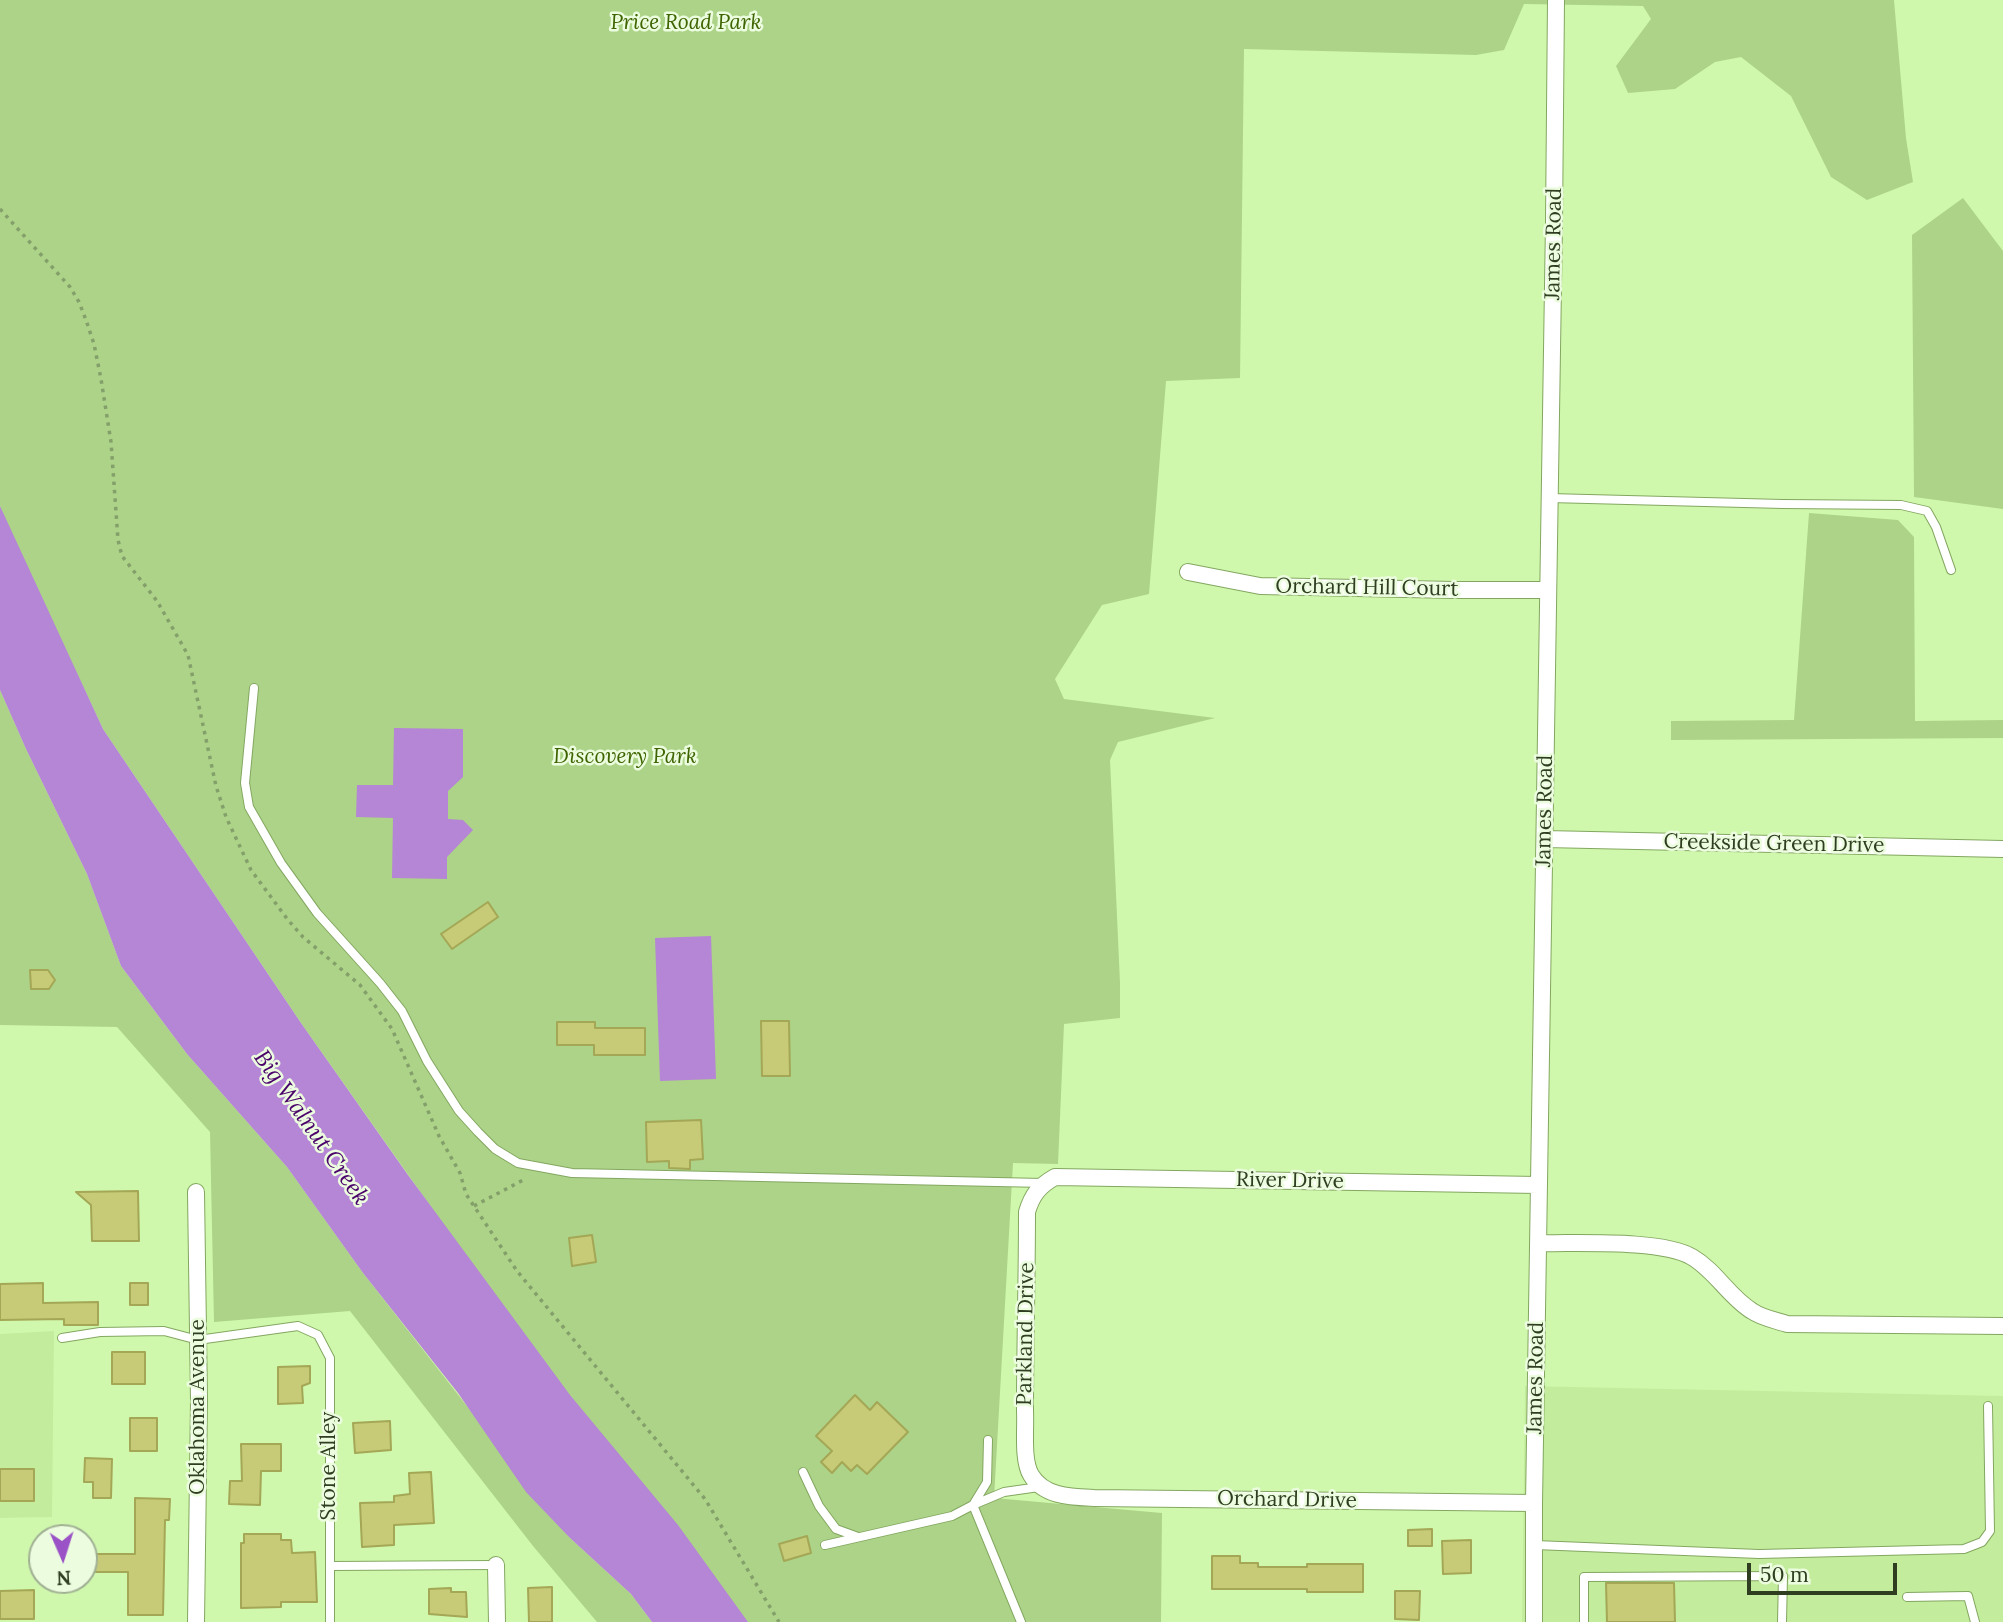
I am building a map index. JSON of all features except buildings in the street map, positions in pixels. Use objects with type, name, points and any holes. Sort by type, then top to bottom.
[{"type":"street","name":"James Road","points":[[1534,1622],[1556,0]]},
{"type":"street","name":"Orchard Hill Court","points":[[1188,572],[1260,586],[1548,590]]},
{"type":"street","name":"Creekside Green Drive","points":[[1545,839],[2003,849]]},
{"type":"street","name":"River Drive","points":[[1044,1183],[1055,1177],[1066,1177],[1538,1185]]},
{"type":"street","name":"Parkland Drive","points":[[1042,1486],[1031,1475],[1026,1453],[1025,1384],[1027,1212],[1032,1196],[1044,1183]]},
{"type":"street","name":"Oklahoma Avenue","points":[[196,1192],[197,1622]]},
{"type":"street","points":[[1538,1243],[1643,1245],[1691,1256],[1712,1271],[1751,1311],[1787,1324],[2003,1326]]},
{"type":"street","name":"Orchard Drive","points":[[1042,1486],[1059,1496],[1094,1498],[1534,1503]]},
{"type":"street","points":[[496,1565],[496,1622]]},
{"type":"lane","points":[[1549,498],[1901,505],[1927,511],[1936,527],[1951,570]]},
{"type":"lane","points":[[254,688],[245,783],[249,807],[260,829],[317,913],[402,1011],[427,1061],[459,1111],[495,1149],[518,1163],[572,1173],[1044,1183]]},
{"type":"lane","name":"Stone Alley","points":[[198,1340],[298,1326],[318,1335],[330,1358],[330,1622]]},
{"type":"lane","points":[[62,1338],[100,1332],[164,1331],[198,1340]]},
{"type":"lane","points":[[1535,1545],[1759,1555],[1964,1549],[1982,1542],[1990,1531],[1988,1406]]},
{"type":"lane","points":[[973,1505],[987,1482],[988,1440]]},
{"type":"lane","points":[[803,1472],[819,1506],[836,1529],[858,1537]]},
{"type":"lane","points":[[825,1545],[952,1516],[1004,1492],[1042,1486]]},
{"type":"lane","points":[[973,1505],[1021,1622]]},
{"type":"lane","points":[[330,1566],[496,1565]]},
{"type":"lane","points":[[1584,1622],[1584,1577],[1783,1576],[1782,1622]]},
{"type":"lane","points":[[1907,1597],[1968,1596],[1975,1622]]},
{"type":"path","points":[[474,1206],[542,1169]]},
{"type":"shaded area","points":[[54,1331],[52,1517],[0,1518],[0,1334]]},
{"type":"shaded area","points":[[1525,1386],[2003,1396],[2003,1622],[1522,1622]]},
{"type":"green space","name":"Discovery Park","points":[[0,0],[1894,0],[1906,138],[1913,182],[1867,200],[1831,177],[1791,96],[1741,57],[1715,62],[1675,89],[1628,93],[1616,66],[1651,19],[1643,6],[1524,4],[1504,50],[1476,55],[1244,49],[1240,378],[1166,381],[1149,594],[1102,605],[1055,679],[1064,699],[1215,718],[1118,742],[1110,760],[1120,1018],[1064,1024],[1058,1164],[1013,1163],[994,1498],[1162,1513],[1161,1622],[740,1622],[691,1575],[301,1023],[103,729],[5,520],[0,506]]},
{"type":"green space","points":[[1963,198],[2003,251],[2003,509],[1914,497],[1912,235]]},
{"type":"green space","points":[[1809,513],[1898,520],[1914,537],[1915,721],[2003,720],[2003,738],[1671,740],[1671,721],[1794,720]]},
{"type":"green space","points":[[0,690],[87,874],[121,966],[187,1054],[287,1167],[363,1273],[570,1538],[631,1594],[652,1622],[597,1622],[533,1546],[350,1311],[214,1322],[210,1132],[117,1027],[0,1025]]},
{"type":"water","name":"Big Walnut Creek","points":[[0,506],[103,729],[301,1023],[408,1175],[570,1395],[678,1525],[748,1622],[652,1622],[631,1594],[570,1538],[526,1492],[458,1393],[363,1273],[287,1167],[187,1054],[121,966],[87,874],[0,690]]},
{"type":"water","points":[[394,728],[463,729],[463,777],[448,791],[448,819],[463,820],[473,830],[447,857],[447,879],[392,878],[393,818],[356,817],[357,785],[393,785]]},
{"type":"water","points":[[711,936],[716,1079],[660,1081],[655,938]]},
{"type":"park label","name":"Price Road Park","points":[[686,23]]}]
